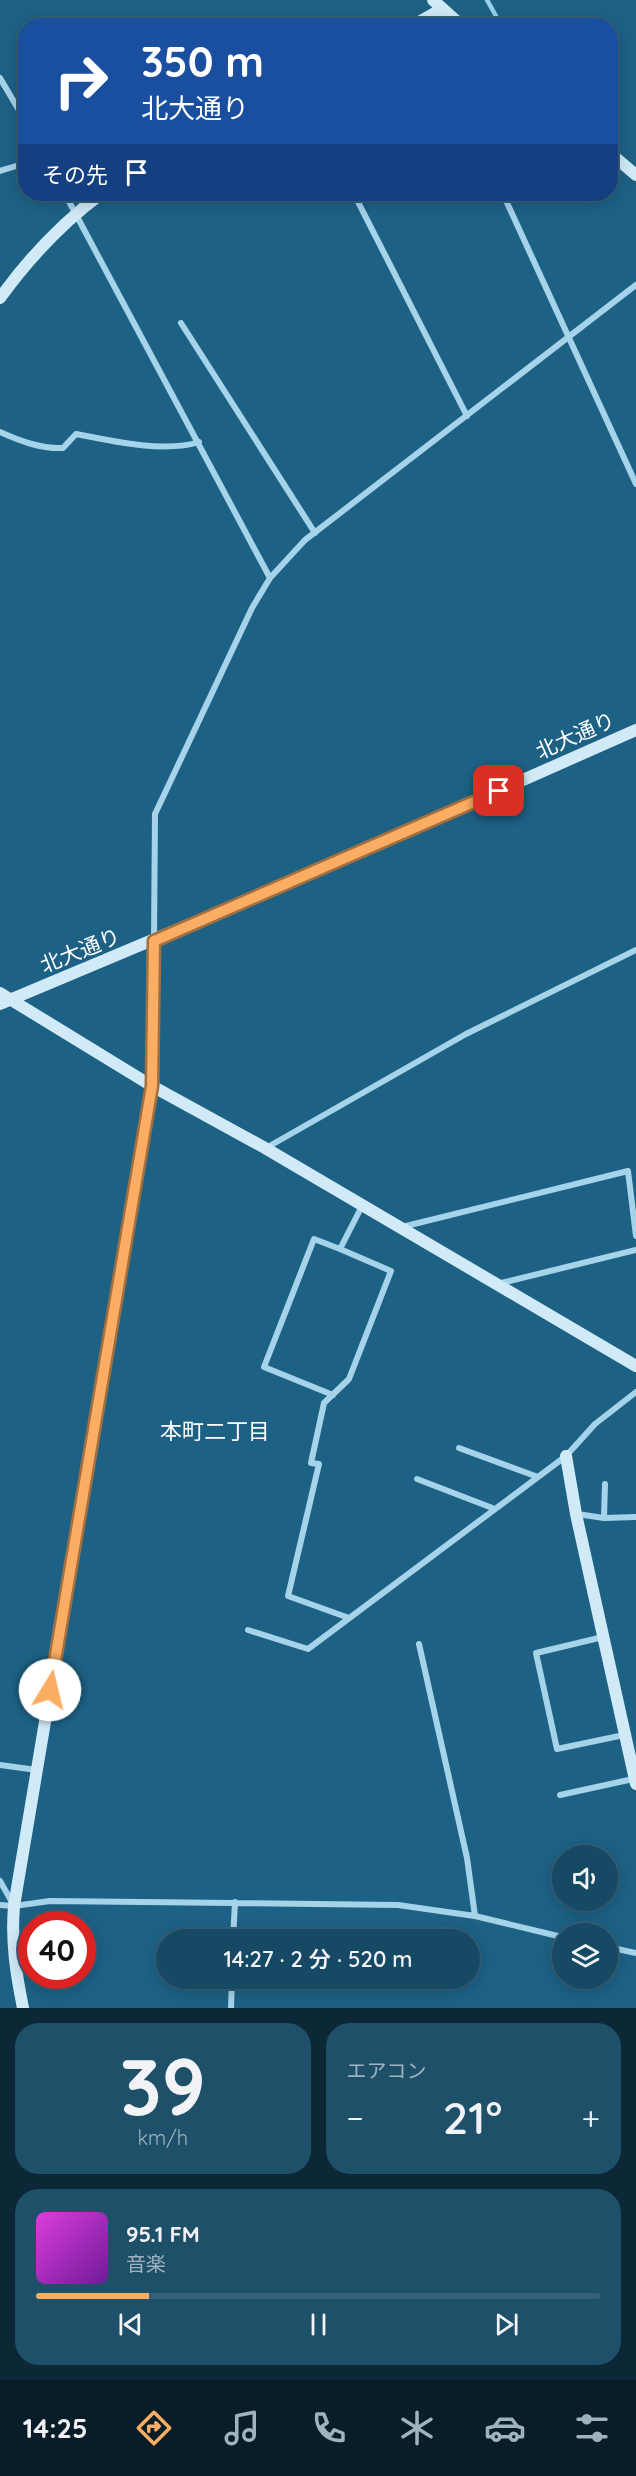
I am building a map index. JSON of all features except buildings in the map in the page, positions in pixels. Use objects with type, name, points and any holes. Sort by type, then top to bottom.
[{"type":"street","points":[[433,0],[453,18]]},
{"type":"street","points":[[431,18],[442,9]]},
{"type":"street","points":[[0,78],[18,108]]},
{"type":"street","points":[[618,160],[636,175]]},
{"type":"street","points":[[0,171],[18,165]]},
{"type":"street","points":[[69,201],[270,578]]},
{"type":"street","points":[[0,298],[36,252],[75,213],[91,201]]},
{"type":"street","points":[[358,201],[467,416]]},
{"type":"street","points":[[506,201],[636,484]]},
{"type":"street","points":[[23,2008],[14,1962],[12,1932],[14,1906],[152,1086],[154,941],[152,835],[155,814],[252,608],[270,578],[315,533],[636,285]]},
{"type":"street","points":[[181,323],[315,533]]},
{"type":"street","points":[[0,432],[15,439],[48,448],[63,448],[76,434],[109,441],[172,446],[199,442]]},
{"type":"street","name":"北大通り","points":[[4,999],[154,941],[636,730]]},
{"type":"street","points":[[265,1148],[466,1034],[636,950]]},
{"type":"street","points":[[4,999],[152,1086],[265,1148],[636,1366]]},
{"type":"street","points":[[399,1228],[628,1171],[636,1236]]},
{"type":"street","points":[[339,1249],[362,1206]]},
{"type":"street","points":[[333,1395],[264,1367],[314,1239],[391,1271],[349,1379],[333,1395],[324,1403],[311,1463],[319,1464],[288,1596],[349,1618]]},
{"type":"street","points":[[495,1284],[636,1250]]},
{"type":"street","points":[[248,1630],[308,1649],[566,1456],[595,1424],[636,1392]]},
{"type":"street","points":[[459,1448],[538,1477]]},
{"type":"street","points":[[560,1795],[635,1782],[576,1514],[566,1456]]},
{"type":"street","points":[[417,1479],[495,1509]]},
{"type":"street","points":[[604,1518],[605,1484]]},
{"type":"street","points":[[576,1514],[604,1518],[636,1517]]},
{"type":"street","points":[[603,1637],[536,1653],[558,1749],[624,1735]]},
{"type":"street","points":[[419,1644],[467,1858],[475,1917]]},
{"type":"street","points":[[0,1766],[37,1770]]},
{"type":"street","points":[[0,1881],[14,1906]]},
{"type":"street","points":[[0,1905],[14,1906],[50,1901],[398,1905],[475,1917],[552,1935]]},
{"type":"street","points":[[234,1929],[235,1902]]},
{"type":"street","points":[[618,1949],[636,1953]]},
{"type":"street","points":[[231,2008],[232,1989]]},
{"type":"waterway","points":[[487,0],[497,18]]},
{"type":"district","name":"本町二丁目","points":[[215,1431]]},
{"type":"route","points":[[50,1690],[120,1261],[152,1086],[154,941],[499,791]]}]
